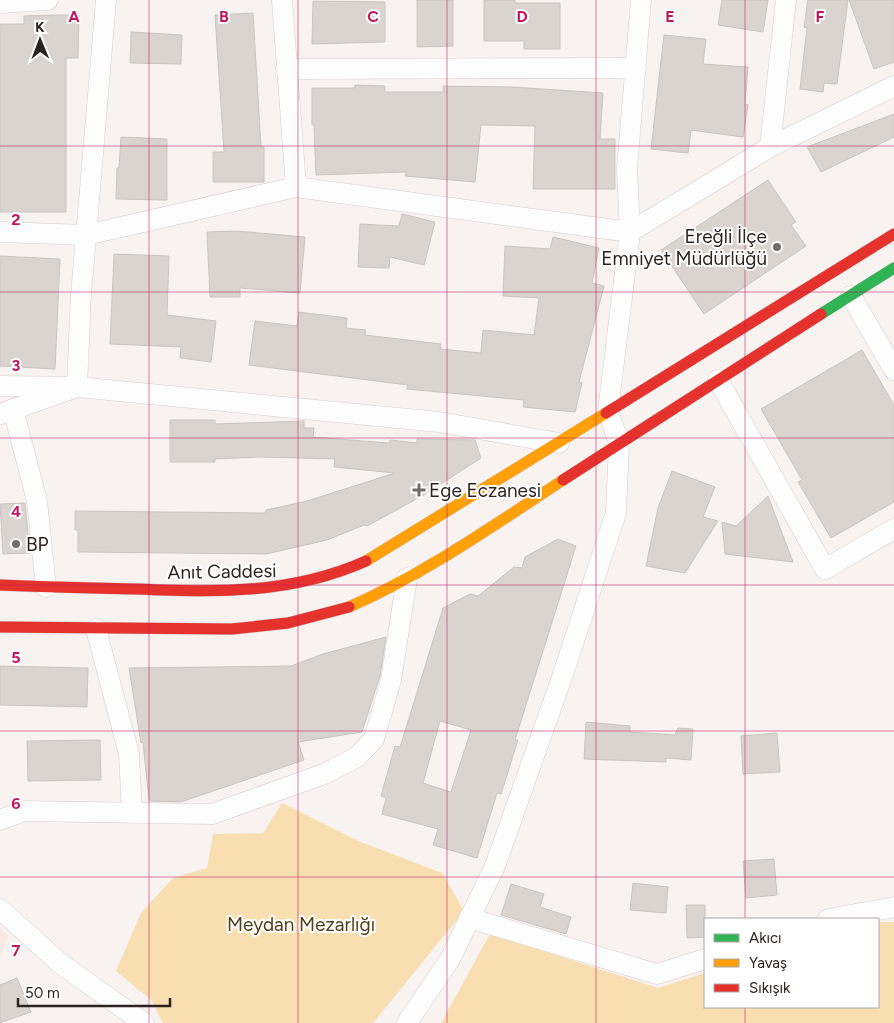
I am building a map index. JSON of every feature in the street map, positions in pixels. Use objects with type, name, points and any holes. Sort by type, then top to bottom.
[{"type":"main road","name":"Anıt Caddesi","points":[[0,585],[250,592],[313,582],[344,573],[367,561],[559,443],[894,234]]},
{"type":"main road","points":[[0,627],[232,629],[279,624],[347,608],[377,595],[465,543],[894,268]]},
{"type":"street","points":[[0,3],[48,0]]},
{"type":"street","points":[[77,387],[86,235],[106,0]]},
{"type":"street","points":[[282,0],[296,186]]},
{"type":"street","points":[[407,1023],[450,959],[495,866],[561,680],[616,513],[619,443],[608,412],[630,232],[627,168],[641,0]]},
{"type":"street","points":[[770,148],[786,0]]},
{"type":"street","points":[[286,69],[636,68]]},
{"type":"street","points":[[0,232],[86,235],[296,186],[630,232],[770,148],[894,86]]},
{"type":"street","points":[[851,296],[894,370]]},
{"type":"street","points":[[718,380],[825,568],[894,529]]},
{"type":"street","points":[[0,386],[77,387],[439,422],[559,443]]},
{"type":"street","points":[[46,587],[36,500],[7,412],[77,387]]},
{"type":"street","points":[[0,820],[24,811],[212,814],[324,774],[357,757],[374,739],[391,680],[407,578]]},
{"type":"street","points":[[96,628],[129,754],[132,812]]},
{"type":"street","points":[[834,918],[894,907]]},
{"type":"street","points":[[0,909],[60,964],[144,1023]]},
{"type":"street","points":[[469,918],[657,974],[704,958]]},
{"type":"shaded area","points":[[0,927],[8,935],[0,958]]},
{"type":"green space","name":"Meydan Mezarlığı","points":[[282,803],[358,841],[442,873],[464,911],[373,1023],[163,1023],[151,1000],[116,971],[141,913],[173,878],[207,868],[213,834],[263,833]]},
{"type":"green space","points":[[879,922],[894,922],[894,1023],[441,1023],[490,934],[658,988],[704,973],[704,1008],[879,1008]]},
{"type":"building","points":[[417,0],[453,0],[453,46],[417,47]]},
{"type":"building","points":[[484,0],[515,0],[515,3],[560,3],[560,49],[524,49],[524,41],[484,41]]},
{"type":"building","points":[[722,0],[768,0],[763,32],[718,25]]},
{"type":"building","points":[[808,0],[848,0],[837,84],[824,83],[823,92],[800,89],[807,28],[804,27]]},
{"type":"building","points":[[849,0],[894,0],[894,62],[874,69]]},
{"type":"building","points":[[313,1],[385,2],[385,42],[312,44]]},
{"type":"building","points":[[253,13],[261,147],[264,147],[264,182],[213,182],[213,152],[224,152],[215,15]]},
{"type":"building","points":[[79,15],[78,58],[66,58],[66,212],[0,212],[0,24],[24,24],[24,16]]},
{"type":"building","points":[[131,32],[182,35],[181,64],[130,63]]},
{"type":"building","points":[[664,35],[706,39],[703,64],[748,67],[745,104],[748,105],[743,137],[691,130],[688,153],[651,149]]},
{"type":"building","points":[[355,85],[385,86],[385,92],[443,92],[443,86],[512,87],[603,93],[600,139],[615,139],[615,189],[533,189],[535,126],[481,125],[475,182],[405,176],[406,172],[316,175],[314,125],[312,125],[312,88],[355,88]]},
{"type":"building","points":[[894,114],[894,137],[821,172],[807,147]]},
{"type":"building","points":[[121,137],[167,139],[167,200],[116,199]]},
{"type":"building","points":[[768,180],[796,222],[791,225],[806,246],[704,314],[661,250]]},
{"type":"building","points":[[402,214],[435,222],[424,265],[390,257],[389,268],[358,267],[360,224],[399,226]]},
{"type":"building","points":[[237,231],[305,237],[300,293],[240,288],[240,297],[210,297],[207,232]]},
{"type":"building","points":[[553,237],[599,248],[592,283],[604,286],[579,382],[582,383],[575,412],[523,407],[524,400],[407,389],[408,385],[249,365],[255,321],[297,326],[299,312],[347,318],[346,328],[366,330],[365,335],[441,344],[440,349],[481,353],[483,330],[534,335],[539,298],[503,296],[505,246],[550,249]]},
{"type":"building","points":[[114,254],[169,256],[167,315],[216,321],[211,362],[180,358],[181,347],[110,344]]},
{"type":"building","points":[[0,256],[60,259],[55,369],[0,366]]},
{"type":"building","points":[[862,350],[894,405],[894,502],[831,538],[798,482],[802,480],[761,409]]},
{"type":"building","points":[[170,420],[215,420],[215,424],[304,421],[304,428],[314,428],[313,437],[389,443],[390,440],[417,443],[417,439],[475,440],[481,458],[424,495],[367,526],[364,525],[327,540],[266,554],[78,552],[78,530],[75,530],[75,511],[266,513],[266,510],[307,501],[395,473],[334,467],[335,459],[260,457],[215,459],[215,462],[170,462]]},
{"type":"building","points":[[672,471],[715,487],[703,517],[718,521],[685,573],[646,566],[658,508]]},
{"type":"building","points":[[768,496],[793,562],[725,554],[722,522],[736,526]]},
{"type":"building","points":[[25,503],[30,553],[3,554],[0,504]]},
{"type":"building","points":[[558,539],[576,546],[515,740],[518,740],[501,794],[497,793],[477,858],[433,845],[438,829],[382,814],[386,798],[381,796],[395,746],[400,747],[443,608],[470,594],[478,596],[514,567],[522,568],[525,557]],"holes":[[[440,721],[471,730],[451,792],[423,783]]]},
{"type":"building","points":[[386,637],[380,676],[362,732],[298,742],[304,760],[181,802],[149,801],[143,742],[141,743],[129,668],[291,666],[323,654]]},
{"type":"building","points":[[0,666],[88,668],[87,707],[0,705]]},
{"type":"building","points":[[586,722],[630,726],[630,732],[675,735],[678,728],[693,729],[691,760],[666,758],[666,762],[584,759]]},
{"type":"building","points":[[777,733],[780,772],[743,774],[741,736]]},
{"type":"building","points":[[100,740],[101,780],[28,781],[27,741]]},
{"type":"building","points":[[774,859],[777,895],[746,898],[743,861]]},
{"type":"building","points":[[633,883],[668,887],[666,913],[630,910]]},
{"type":"building","points":[[511,884],[544,894],[540,907],[571,917],[566,934],[501,915]]},
{"type":"building","points":[[686,905],[705,905],[704,937],[687,938]]},
{"type":"building","points":[[17,978],[31,1012],[0,1023],[0,985]]},
{"type":"traffic: fast","points":[[821,314],[894,268]]},
{"type":"traffic: slow","points":[[366,561],[606,413]]},
{"type":"traffic: slow","points":[[349,607],[405,580],[432,564],[563,480]]},
{"type":"traffic: jam","points":[[606,413],[894,234]]},
{"type":"traffic: jam","points":[[563,480],[821,314]]},
{"type":"traffic: jam","points":[[0,585],[194,591],[252,589],[281,586],[309,580],[338,572],[366,561]]},
{"type":"traffic: jam","points":[[0,627],[232,629],[288,623],[349,607]]},
{"type":"place","name":"Ereğli İlçe Emniyet Müdürlüğü","points":[[777,247]]},
{"type":"place","name":"Ege Eczanesi","points":[[419,490]]},
{"type":"place","name":"BP","points":[[16,544]]}]
